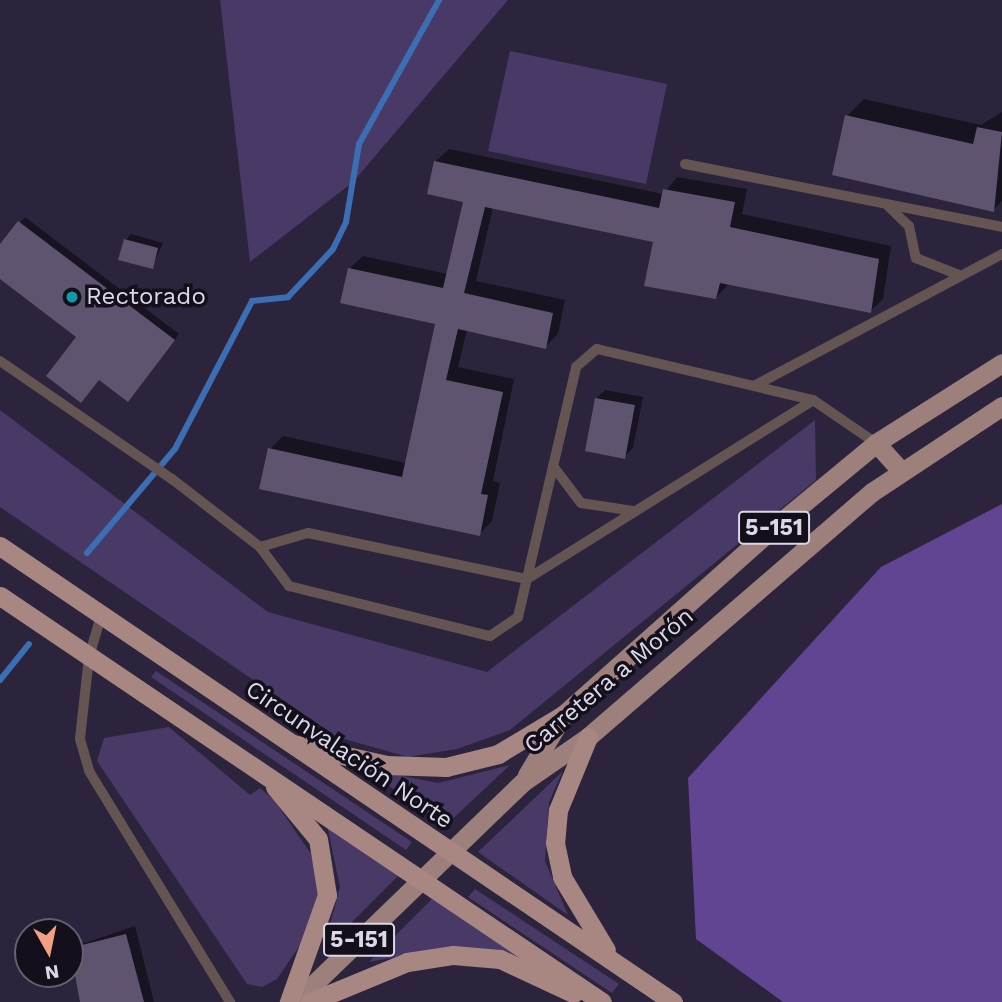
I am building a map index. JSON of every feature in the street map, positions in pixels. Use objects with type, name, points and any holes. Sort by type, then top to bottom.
[{"type":"highway","name":"Circunvalación Norte","points":[[0,546],[286,743],[613,959],[673,1002]]},
{"type":"highway","points":[[0,596],[89,657],[242,754],[602,1002]]},
{"type":"highway","points":[[286,743],[386,765],[446,767],[498,754],[563,715]]},
{"type":"highway","points":[[588,737],[558,810],[555,843],[562,877],[613,959]]},
{"type":"highway","points":[[242,754],[308,821],[324,860],[327,895],[289,1002]]},
{"type":"highway","points":[[310,1002],[407,962],[453,955],[500,959],[591,1002]]},
{"type":"main road","name":"Carretera a Morón","points":[[523,782],[563,715],[876,443],[1002,363]]},
{"type":"main road","name":"Carretera a Morón","points":[[523,782],[588,737],[900,470],[1002,406]]},
{"type":"main road","points":[[876,443],[900,470]]},
{"type":"main road","name":"5-151","points":[[295,1002],[448,851],[523,782]]},
{"type":"lane","points":[[685,164],[1002,227]]},
{"type":"lane","points":[[886,204],[909,226],[916,258],[959,275]]},
{"type":"lane","points":[[754,386],[1002,254]]},
{"type":"lane","points":[[0,361],[153,465],[260,547],[289,586],[490,636],[518,617],[576,367],[597,349],[813,400],[876,443]]},
{"type":"lane","points":[[260,547],[308,533],[527,579],[813,400]]},
{"type":"lane","points":[[553,466],[581,503],[634,511]]},
{"type":"lane","points":[[101,616],[89,657],[80,739],[89,771],[230,1002]]},
{"type":"shaded area","points":[[220,0],[508,0],[353,182],[250,262]]},
{"type":"shaded area","points":[[510,51],[667,84],[646,184],[488,151]]},
{"type":"shaded area","points":[[0,410],[268,612],[487,672],[815,420],[816,480],[510,730],[457,749],[408,757],[337,737],[0,507]]},
{"type":"shaded area","points":[[1002,504],[1002,1002],[783,1002],[696,939],[688,778],[881,567]]},
{"type":"shaded area","points":[[156,671],[412,842],[406,850],[151,677]]},
{"type":"shaded area","points":[[169,727],[250,795],[260,788],[274,800],[311,854],[319,892],[300,945],[277,979],[262,987],[247,984],[97,761],[104,738]]},
{"type":"shaded area","points":[[510,765],[445,826],[364,768],[438,783]]},
{"type":"shaded area","points":[[563,771],[549,802],[545,861],[568,915],[478,852]]},
{"type":"shaded area","points":[[326,820],[399,875],[323,951],[340,887]]},
{"type":"shaded area","points":[[475,889],[619,984],[612,993],[468,897]]},
{"type":"shaded area","points":[[435,896],[523,958],[455,946],[369,962]]},
{"type":"building","points":[[845,115],[973,144],[977,127],[1002,132],[994,212],[832,175]]},
{"type":"building","points":[[434,161],[659,208],[663,189],[735,202],[730,227],[879,259],[871,313],[720,283],[716,299],[644,286],[653,242],[485,207],[464,293],[553,313],[546,349],[458,329],[446,380],[503,392],[481,494],[488,495],[480,536],[259,489],[268,448],[402,477],[435,324],[340,303],[348,268],[443,288],[463,202],[427,194]]},
{"type":"building","name":"Rectorado","points":[[18,221],[175,340],[128,402],[99,380],[81,403],[46,376],[76,337],[0,279],[0,244]]},
{"type":"building","points":[[124,239],[158,248],[153,269],[118,260]]},
{"type":"building","points":[[595,398],[635,405],[625,459],[585,451]]},
{"type":"building","points":[[126,934],[144,1002],[80,1002],[77,988],[84,988],[84,944]]},
{"type":"waterway","points":[[87,553],[175,449],[252,301],[288,297],[333,249],[346,222],[359,144],[439,0]]},
{"type":"waterway","points":[[0,680],[29,644]]},
{"type":"place","name":"Rectorado","points":[[72,297]]}]
